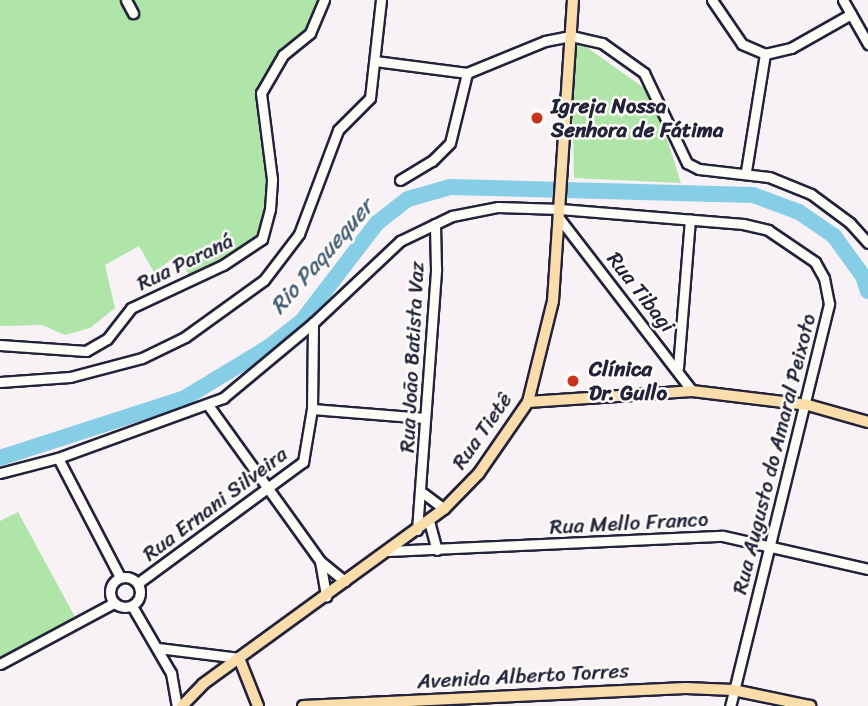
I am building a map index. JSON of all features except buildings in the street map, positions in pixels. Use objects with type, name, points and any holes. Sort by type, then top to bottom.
[{"type":"main road","name":"Rua Tietê","points":[[180,706],[239,658],[444,509],[479,473],[528,402],[549,330],[560,209],[573,0]]},
{"type":"main road","points":[[528,402],[692,391],[808,405],[865,421]]},
{"type":"main road","points":[[239,658],[258,706]]},
{"type":"main road","name":"Avenida Alberto Torres","points":[[303,706],[406,704],[584,691],[739,691],[809,706]]},
{"type":"street","points":[[126,0],[133,13]]},
{"type":"street","name":"Rua Paraná","points":[[0,345],[86,351],[107,339],[131,308],[223,265],[262,239],[270,209],[272,179],[261,93],[283,55],[310,33],[324,0]]},
{"type":"street","points":[[0,382],[70,377],[142,358],[185,337],[264,280],[299,234],[338,130],[367,104],[376,61],[381,0]]},
{"type":"street","points":[[712,0],[742,44],[765,54],[791,48],[851,14]]},
{"type":"street","points":[[843,0],[868,44]]},
{"type":"street","points":[[376,61],[467,73],[524,47],[571,36],[602,43],[645,73],[687,163],[707,171],[746,171],[811,194],[850,223],[868,243]]},
{"type":"street","points":[[746,171],[765,54]]},
{"type":"street","points":[[400,180],[432,161],[450,142],[467,73]]},
{"type":"street","name":"Rua Augusto do Amaral Peixoto","points":[[0,473],[58,458],[208,405],[237,390],[400,241],[435,223],[498,207],[690,219],[768,230],[815,262],[824,278],[830,304],[808,405],[769,545],[739,691],[730,706]]},
{"type":"street","name":"Rua Tibagi","points":[[560,209],[678,368],[692,391]]},
{"type":"street","points":[[678,368],[690,219]]},
{"type":"street","name":"Rua João Batista Vaz","points":[[417,530],[423,492],[425,418],[436,269],[435,223]]},
{"type":"street","name":"Rua Ernani Silveira","points":[[138,583],[268,491],[303,462],[312,409],[313,323]]},
{"type":"street","points":[[208,405],[320,561],[345,581]]},
{"type":"street","points":[[312,409],[425,418]]},
{"type":"street","points":[[58,458],[120,577],[138,583],[139,598],[132,606]]},
{"type":"street","points":[[423,492],[444,509]]},
{"type":"street","points":[[429,521],[437,550]]},
{"type":"street","name":"Rua Mello Franco","points":[[388,551],[723,536],[868,569]]},
{"type":"street","points":[[320,561],[326,596]]},
{"type":"street","points":[[114,603],[110,588],[120,577]]},
{"type":"street","points":[[0,664],[114,603],[132,606],[158,648],[177,689],[180,706]]},
{"type":"street","points":[[158,648],[239,658]]},
{"type":"green space","points":[[0,0],[320,0],[304,36],[272,76],[264,96],[266,207],[264,227],[252,243],[190,277],[178,255],[154,272],[139,246],[105,265],[115,308],[90,328],[65,335],[42,325],[0,326]]},
{"type":"green space","points":[[571,36],[644,88],[659,114],[681,183],[574,178]]},
{"type":"green space","points":[[18,512],[75,617],[0,659],[0,521]]},
{"type":"waterway","name":"Rio Paquequer","points":[[0,458],[183,399],[269,347],[302,321],[377,223],[408,199],[450,187],[753,195],[799,212],[834,236],[863,276],[868,291]]},
{"type":"place","name":"Igreja Nossa Senhora de Fátima","points":[[537,118]]},
{"type":"place","name":"Clínica Dr. Gullo","points":[[573,381]]}]
